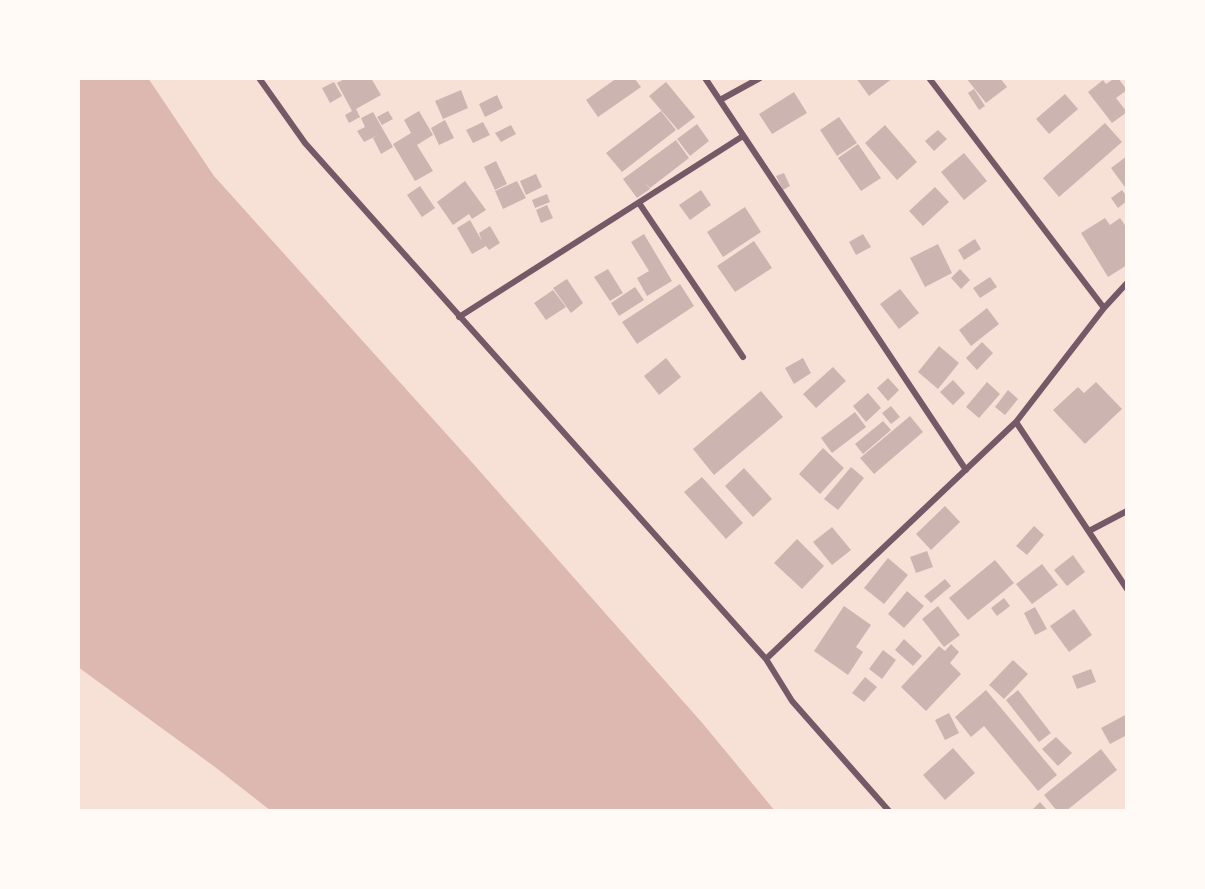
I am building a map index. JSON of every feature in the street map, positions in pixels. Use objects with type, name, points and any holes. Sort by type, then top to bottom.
[{"type":"street","points":[[259,78],[305,143],[766,659],[792,701],[889,811]]},
{"type":"street","points":[[705,78],[966,470]]},
{"type":"street","points":[[720,100],[760,78]]},
{"type":"street","points":[[929,78],[1104,308]]},
{"type":"street","points":[[459,317],[743,136]]},
{"type":"street","points":[[639,203],[743,357]]},
{"type":"street","points":[[766,659],[1016,422],[1104,308],[1127,283]]},
{"type":"street","points":[[1016,422],[1127,589]]},
{"type":"street","points":[[1089,531],[1127,511]]},
{"type":"shaded area","points":[[78,78],[148,78],[214,176],[469,459],[704,725],[775,811],[271,811],[78,667]]},
{"type":"building","points":[[346,78],[371,78],[381,95],[356,109],[360,117],[349,123],[345,115],[352,111],[337,83]]},
{"type":"building","points":[[617,78],[634,78],[641,87],[598,117],[586,100]]},
{"type":"building","points":[[856,78],[893,78],[869,96]]},
{"type":"building","points":[[966,78],[1000,78],[1007,87],[986,103]]},
{"type":"building","points":[[1118,78],[1127,90],[1116,98],[1127,112],[1112,123],[1088,92],[1103,80],[1106,84]]},
{"type":"building","points":[[334,82],[342,96],[330,103],[322,88]]},
{"type":"building","points":[[666,82],[695,117],[678,130],[649,96]]},
{"type":"building","points":[[974,89],[985,106],[979,110],[968,93]]},
{"type":"building","points":[[461,90],[468,108],[443,119],[435,101]]},
{"type":"building","points":[[794,92],[807,113],[772,134],[759,114]]},
{"type":"building","points":[[1065,94],[1078,109],[1049,134],[1036,119]]},
{"type":"building","points":[[497,95],[503,108],[485,117],[479,104]]},
{"type":"building","points":[[388,111],[393,119],[382,125],[377,117]]},
{"type":"building","points":[[419,111],[433,135],[417,145],[433,171],[415,181],[393,144],[411,133],[404,120]]},
{"type":"building","points":[[661,111],[676,130],[622,172],[606,153]]},
{"type":"building","points":[[373,112],[393,147],[381,154],[373,138],[378,135],[364,142],[357,131],[365,127],[361,118]]},
{"type":"building","points":[[839,117],[857,143],[837,156],[820,130]]},
{"type":"building","points":[[445,120],[454,138],[439,145],[431,128]]},
{"type":"building","points":[[483,122],[490,135],[473,143],[466,130]]},
{"type":"building","points":[[1105,123],[1122,142],[1059,197],[1043,178]]},
{"type":"building","points":[[697,124],[709,141],[690,156],[677,139]]},
{"type":"building","points":[[511,125],[516,134],[501,142],[495,133]]},
{"type":"building","points":[[885,125],[917,162],[897,180],[865,143]]},
{"type":"building","points":[[938,130],[947,139],[934,151],[925,141]]},
{"type":"building","points":[[676,140],[689,158],[650,188],[644,182],[650,189],[637,198],[623,179]]},
{"type":"building","points":[[858,144],[881,178],[861,191],[838,158]]},
{"type":"building","points":[[964,153],[987,181],[964,200],[941,172]]},
{"type":"building","points":[[1127,156],[1127,190],[1111,168]]},
{"type":"building","points":[[496,161],[507,184],[495,190],[484,167]]},
{"type":"building","points":[[784,173],[790,186],[783,190],[776,176]]},
{"type":"building","points":[[536,174],[542,187],[526,195],[520,181]]},
{"type":"building","points":[[465,181],[486,210],[472,219],[469,214],[453,225],[437,202]]},
{"type":"building","points":[[517,181],[526,198],[503,209],[495,191]]},
{"type":"building","points":[[420,186],[435,208],[422,217],[407,195]]},
{"type":"building","points":[[935,187],[949,202],[923,226],[909,211]]},
{"type":"building","points":[[701,190],[711,205],[690,220],[679,205]]},
{"type":"building","points":[[1122,190],[1127,201],[1118,208],[1111,198]]},
{"type":"building","points":[[547,194],[550,202],[535,208],[532,200]]},
{"type":"building","points":[[547,205],[553,218],[541,223],[536,210]]},
{"type":"building","points":[[745,207],[761,232],[723,257],[707,232]]},
{"type":"building","points":[[1105,218],[1110,225],[1120,218],[1127,228],[1127,265],[1108,277],[1081,233]]},
{"type":"building","points":[[470,220],[482,241],[479,233],[490,226],[500,243],[489,250],[486,246],[472,254],[457,228]]},
{"type":"building","points":[[644,234],[672,281],[647,296],[637,278],[649,271],[631,242]]},
{"type":"building","points":[[863,234],[871,247],[856,255],[849,242]]},
{"type":"building","points":[[975,239],[981,249],[964,260],[958,250]]},
{"type":"building","points":[[754,241],[772,268],[735,292],[717,266]]},
{"type":"building","points":[[938,244],[952,273],[925,287],[910,258]]},
{"type":"building","points":[[608,269],[623,293],[610,301],[594,277]]},
{"type":"building","points":[[960,269],[970,280],[961,289],[951,278]]},
{"type":"building","points":[[990,277],[997,287],[980,298],[973,288]]},
{"type":"building","points":[[567,279],[583,303],[571,313],[553,288]]},
{"type":"building","points":[[680,284],[694,306],[637,344],[622,322]]},
{"type":"building","points":[[635,287],[644,300],[619,316],[611,303]]},
{"type":"building","points":[[900,289],[919,313],[899,329],[880,304]]},
{"type":"building","points":[[553,290],[566,307],[546,320],[534,303]]},
{"type":"building","points":[[987,308],[999,324],[971,346],[959,330]]},
{"type":"building","points":[[982,342],[993,353],[977,370],[966,358]]},
{"type":"building","points":[[939,346],[959,363],[938,389],[918,372]]},
{"type":"building","points":[[666,358],[681,377],[659,395],[644,376]]},
{"type":"building","points":[[803,358],[811,373],[794,384],[785,368]]},
{"type":"building","points":[[833,367],[846,381],[816,408],[803,394]]},
{"type":"building","points":[[888,378],[899,390],[888,401],[877,388]]},
{"type":"building","points":[[953,380],[965,393],[953,405],[940,392]]},
{"type":"building","points":[[987,382],[1000,394],[979,418],[966,407]]},
{"type":"building","points":[[1096,382],[1122,409],[1085,444],[1053,410],[1078,387],[1084,393]]},
{"type":"building","points":[[1008,390],[1018,399],[1005,415],[995,407]]},
{"type":"building","points":[[761,391],[783,417],[714,475],[693,449]]},
{"type":"building","points":[[868,393],[881,408],[866,422],[853,406]]},
{"type":"building","points":[[891,406],[900,417],[891,424],[882,413]]},
{"type":"building","points":[[855,412],[866,427],[832,453],[821,438]]},
{"type":"building","points":[[910,416],[923,432],[874,474],[860,458]]},
{"type":"building","points":[[883,421],[891,430],[863,454],[855,444]]},
{"type":"building","points":[[823,448],[844,468],[820,494],[799,474]]},
{"type":"building","points":[[851,467],[864,478],[838,510],[824,499]]},
{"type":"building","points":[[744,468],[772,499],[753,517],[725,486]]},
{"type":"building","points":[[702,477],[743,523],[726,539],[684,492]]},
{"type":"building","points":[[945,506],[960,522],[931,550],[916,534]]},
{"type":"building","points":[[1034,526],[1044,535],[1027,555],[1016,546]]},
{"type":"building","points":[[832,527],[851,550],[832,565],[813,542]]},
{"type":"building","points":[[797,539],[824,566],[802,589],[774,563]]},
{"type":"building","points":[[927,551],[933,567],[916,573],[910,557]]},
{"type":"building","points":[[1073,555],[1085,572],[1067,586],[1054,570]]},
{"type":"building","points":[[888,558],[908,575],[884,604],[864,588]]},
{"type":"building","points":[[995,560],[1014,583],[968,620],[949,598]]},
{"type":"building","points":[[1042,564],[1058,585],[1032,604],[1016,584]]},
{"type":"building","points":[[945,579],[951,586],[931,603],[924,596]]},
{"type":"building","points":[[907,591],[924,606],[904,628],[888,614]]},
{"type":"building","points":[[1004,598],[1010,606],[997,616],[991,608]]},
{"type":"building","points":[[844,606],[871,625],[856,647],[863,652],[848,675],[814,651]]},
{"type":"building","points":[[938,606],[960,635],[944,647],[922,619]]},
{"type":"building","points":[[1035,607],[1047,629],[1035,635],[1024,613]]},
{"type":"building","points":[[1074,609],[1092,635],[1069,652],[1050,626]]},
{"type":"building","points":[[904,639],[922,656],[913,666],[895,650]]},
{"type":"building","points":[[951,644],[959,652],[950,663],[961,674],[926,711],[901,687],[939,646],[945,651]]},
{"type":"building","points":[[883,650],[896,660],[882,679],[869,669]]},
{"type":"building","points":[[1013,660],[1028,674],[1004,699],[989,685]]},
{"type":"building","points":[[1091,669],[1096,682],[1077,689],[1072,676]]},
{"type":"building","points":[[865,677],[877,687],[864,702],[852,693]]},
{"type":"building","points":[[986,690],[1057,775],[1038,791],[984,726],[971,737],[955,717]]},
{"type":"building","points":[[1018,690],[1051,733],[1039,742],[1006,700]]},
{"type":"building","points":[[949,713],[959,733],[945,740],[935,720]]},
{"type":"building","points":[[1127,714],[1127,735],[1110,744],[1101,728]]},
{"type":"building","points":[[1056,737],[1072,753],[1058,766],[1042,749]]},
{"type":"building","points":[[953,748],[975,773],[945,800],[923,775]]},
{"type":"building","points":[[1101,749],[1117,770],[1066,811],[1057,811],[1044,795]]},
{"type":"building","points":[[1040,802],[1048,811],[1031,811]]}]
